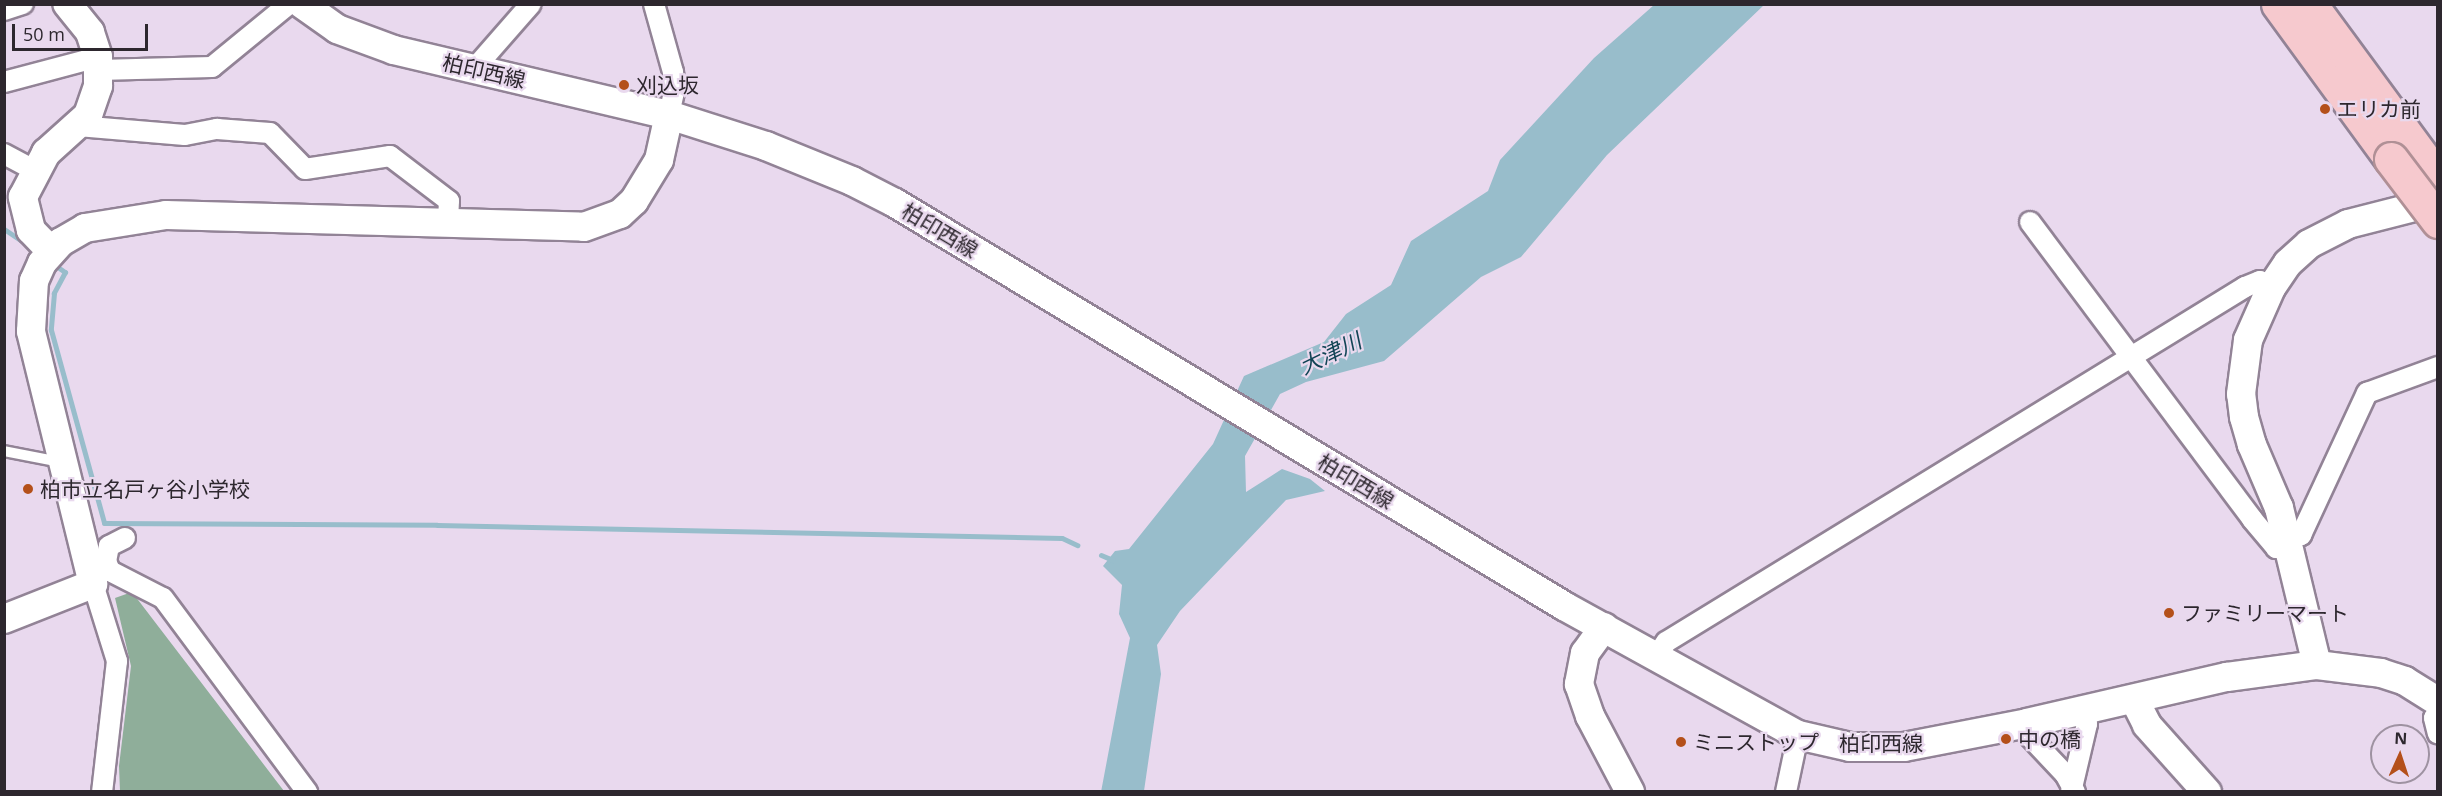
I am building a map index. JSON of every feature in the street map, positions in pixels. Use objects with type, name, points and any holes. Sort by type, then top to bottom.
[{"type":"highway","points":[[2278,4],[2416,164]]},
{"type":"highway","points":[[2310,4],[2416,164],[2438,221]]},
{"type":"main road","points":[[51,251],[31,230],[23,209],[23,197],[34,170],[52,147],[78,126],[96,99],[99,63],[85,22],[67,4]]},
{"type":"main road","name":"柏印西線","points":[[302,4],[337,29],[364,39],[474,69],[669,115],[766,146],[895,203],[1202,391],[1604,627],[1798,735],[1850,747],[1904,747],[2027,723],[2276,668],[2317,665],[2381,673],[2405,681],[2438,702]]},
{"type":"main road","points":[[4,619],[98,576],[61,463],[32,331],[34,281],[51,251],[85,228],[166,215],[448,222],[562,229],[602,223],[620,214],[648,184],[658,160],[669,115]]},
{"type":"main road","points":[[2317,665],[2275,495],[2252,445],[2241,394],[2248,340],[2271,288],[2288,263],[2309,244],[2348,224],[2438,201]]},
{"type":"main road","points":[[1604,627],[1585,653],[1579,684],[1590,716],[1630,792]]},
{"type":"main road","points":[[2134,699],[2147,725],[2207,792]]},
{"type":"street","points":[[4,10],[22,4]]},
{"type":"street","points":[[4,82],[99,63],[212,67],[289,4]]},
{"type":"street","points":[[654,4],[673,72],[675,88],[669,115]]},
{"type":"street","points":[[474,69],[517,8]]},
{"type":"street","points":[[78,126],[185,135],[217,129],[270,133],[305,169],[390,156],[449,201],[448,222]]},
{"type":"street","points":[[4,154],[34,170]]},
{"type":"street","points":[[2030,222],[2276,548],[2301,535],[2367,393],[2438,367]]},
{"type":"street","points":[[1657,655],[1666,642],[2245,287],[2260,281],[2271,288]]},
{"type":"street","points":[[102,792],[117,662],[98,576],[106,561],[109,546],[125,538]]},
{"type":"street","points":[[98,576],[163,598],[307,792]]},
{"type":"street","points":[[2072,790],[2086,724],[2084,710]]},
{"type":"street","points":[[2438,712],[2434,718],[2438,734]]},
{"type":"street","points":[[2027,723],[2030,737],[2059,766],[2072,790]]},
{"type":"street","points":[[1785,792],[1798,735]]},
{"type":"lane","points":[[4,451],[61,463]]},
{"type":"green space","points":[[132,592],[284,791],[120,791],[119,766],[131,666],[115,598]]},
{"type":"water","name":"大津川","points":[[1654,5],[1764,5],[1607,155],[1521,257],[1481,277],[1384,361],[1306,382],[1280,394],[1245,456],[1246,492],[1282,469],[1310,479],[1325,491],[1286,500],[1180,611],[1157,645],[1161,674],[1144,791],[1101,792],[1130,638],[1119,614],[1122,585],[1103,566],[1115,551],[1129,549],[1213,444],[1244,376],[1324,342],[1346,314],[1391,285],[1411,241],[1488,191],[1500,160],[1594,58]]},
{"type":"waterway","points":[[4,229],[25,243]]},
{"type":"waterway","points":[[52,263],[65,272],[54,293],[51,330],[104,523],[437,525],[1062,538],[1077,545]]},
{"type":"waterway","points":[[1101,555],[1113,560]]},
{"type":"place","name":"刈込坂","points":[[624,85]]},
{"type":"place","name":"エリカ前","points":[[2325,109]]},
{"type":"place","name":"柏市立名戸ヶ谷小学校","points":[[28,489]]},
{"type":"place","name":"ファミリーマート","points":[[2169,613]]},
{"type":"place","name":"中の橋","points":[[2006,739]]},
{"type":"place","name":"ミニストップ","points":[[1681,742]]}]
